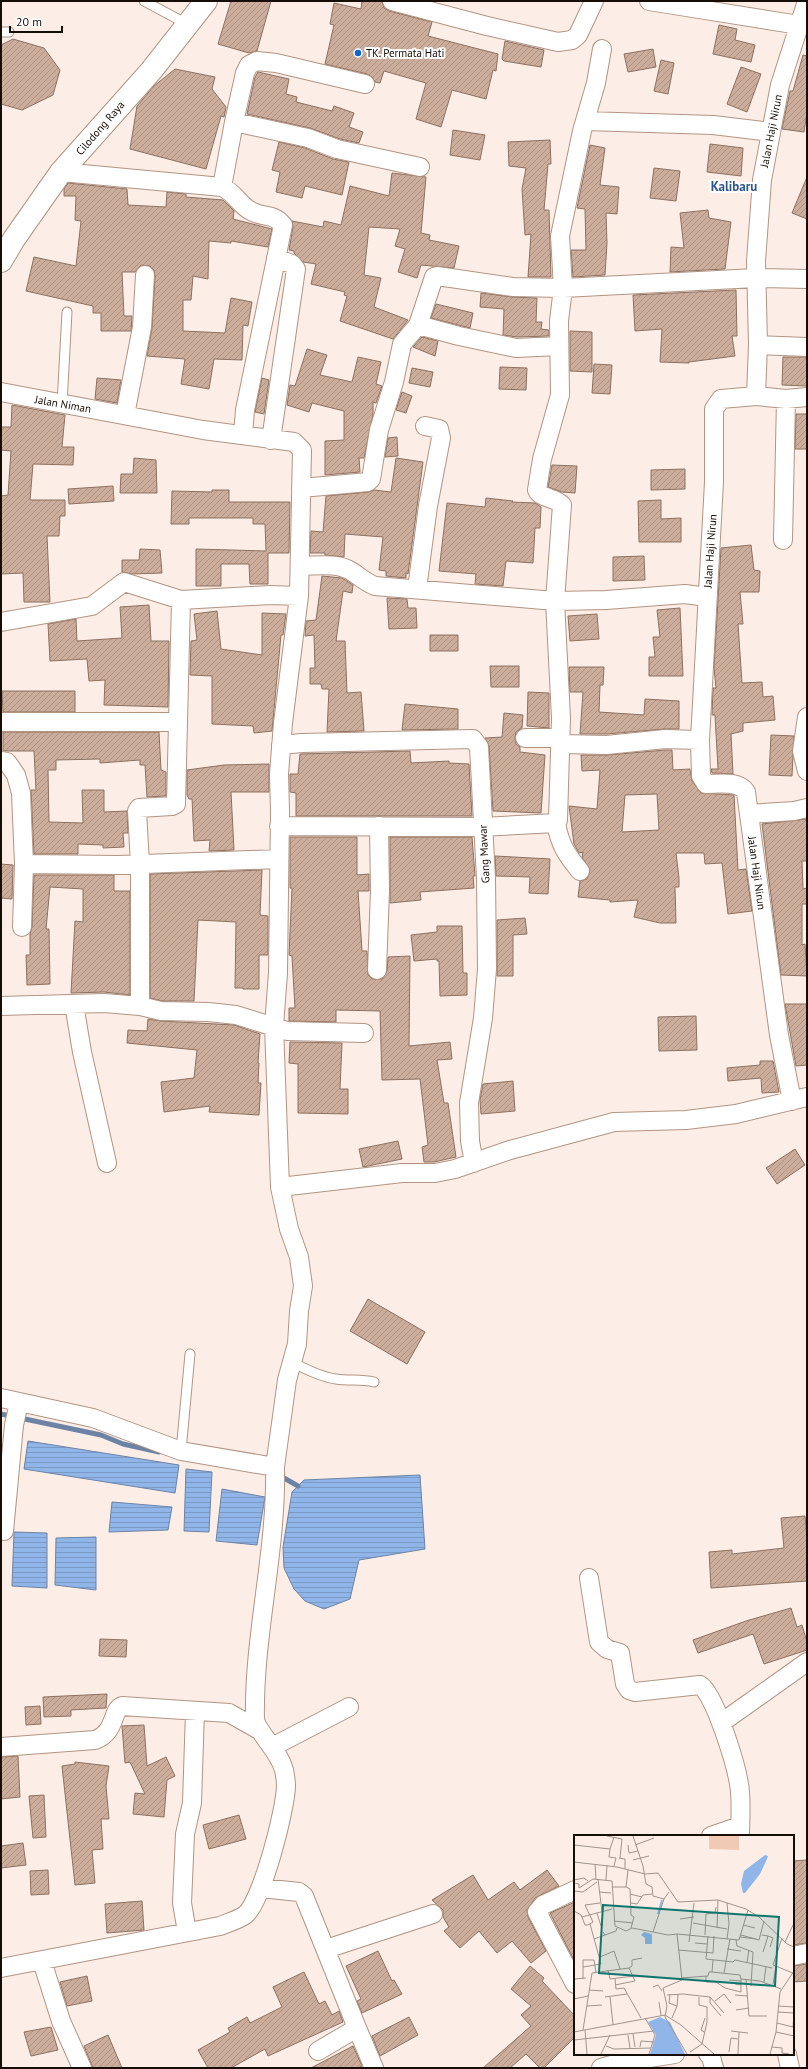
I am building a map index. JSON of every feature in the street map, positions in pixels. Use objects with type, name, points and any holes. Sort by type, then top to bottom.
[{"type":"street","points":[[392,1],[487,26],[558,42],[572,40],[578,35],[596,1]]},
{"type":"street","points":[[649,1],[799,25]]},
{"type":"street","name":"Jalan Haji Nirun","points":[[799,1099],[780,1041],[746,792],[744,787],[739,785],[706,784],[701,776],[700,740],[714,482],[714,409],[721,399],[756,396],[758,345],[756,278],[757,236],[762,180],[780,85],[807,1]]},
{"type":"street","name":"Cilodong Raya","points":[[1,261],[14,239],[61,172],[151,71],[187,24],[199,3]]},
{"type":"street","points":[[580,871],[566,855],[560,843],[556,823],[560,805],[560,742],[555,601],[562,505],[557,500],[542,496],[537,490],[542,459],[560,395],[559,321],[563,288],[560,236],[602,49]]},
{"type":"street","points":[[222,187],[234,122],[245,73],[249,65],[257,61],[276,64],[365,84]]},
{"type":"street","points":[[585,121],[713,125],[771,132]]},
{"type":"street","points":[[234,122],[308,138],[337,148],[420,167]]},
{"type":"street","points":[[61,172],[222,187],[228,189],[252,212],[277,218],[283,225],[245,410],[243,434]]},
{"type":"street","points":[[272,440],[296,270],[292,264],[276,258]]},
{"type":"street","points":[[125,415],[142,327],[145,275]]},
{"type":"street","points":[[301,488],[368,482],[371,479],[379,430],[394,382],[402,344],[418,325],[431,280],[437,276],[513,287],[563,288],[756,278],[807,279]]},
{"type":"street","points":[[418,325],[459,336],[516,348],[559,346]]},
{"type":"street","points":[[758,345],[807,347]]},
{"type":"street","name":"Jalan Niman","points":[[1,392],[203,430],[243,434],[272,440],[294,442],[302,450],[299,596],[280,745],[278,973],[274,1026],[280,1187],[290,1229],[300,1257],[304,1286],[299,1311],[297,1344],[282,1415],[275,1468],[273,1526],[259,1652],[255,1709],[255,1721],[259,1730]]},
{"type":"street","points":[[756,396],[786,399],[807,397]]},
{"type":"street","points":[[783,540],[786,399]]},
{"type":"street","points":[[417,589],[428,506],[441,438],[439,429],[425,426]]},
{"type":"street","points":[[300,566],[336,566],[350,570],[366,582],[375,586],[555,601],[606,600],[685,594],[707,598]]},
{"type":"street","points":[[1,622],[92,606],[124,582],[181,600],[270,595],[299,596]]},
{"type":"street","points":[[140,1006],[140,863],[138,809],[172,806],[176,804],[181,600]]},
{"type":"street","points":[[807,717],[802,751],[807,771]]},
{"type":"street","points":[[1,722],[178,722]]},
{"type":"street","points":[[524,738],[607,745],[665,739],[700,740]]},
{"type":"street","name":"Gang Mawar","points":[[280,745],[302,742],[473,739],[479,747],[481,759],[482,827],[486,878],[487,969],[483,1018],[469,1103],[470,1141],[474,1163]]},
{"type":"street","points":[[1,761],[7,762],[16,774],[21,793],[24,864],[22,927]]},
{"type":"street","points":[[749,814],[794,811],[807,808]]},
{"type":"street","points":[[279,826],[482,827],[556,823]]},
{"type":"street","points":[[378,970],[380,891],[379,826]]},
{"type":"street","points":[[24,864],[118,865],[279,859]]},
{"type":"street","points":[[74,1004],[82,1052],[107,1163]]},
{"type":"street","points":[[1,1006],[104,1004],[140,1006],[161,1011],[208,1012],[236,1015],[287,1031],[364,1033]]},
{"type":"street","points":[[280,1187],[402,1173],[435,1173],[474,1163],[510,1150],[614,1122],[686,1120],[736,1114],[799,1099]]},
{"type":"street","points":[[1,1398],[17,1411],[93,1418],[181,1451],[275,1468]]},
{"type":"street","points":[[4,1531],[17,1411]]},
{"type":"street","points":[[589,1578],[599,1642],[607,1648],[620,1653],[625,1684],[628,1690],[635,1692],[700,1685],[708,1695],[721,1723],[733,1757],[739,1785],[740,1831],[717,1835]]},
{"type":"street","points":[[721,1723],[807,1662]]},
{"type":"street","points":[[1,1747],[95,1740],[102,1738],[110,1730],[117,1710],[122,1706],[229,1713],[259,1730],[279,1757],[284,1769],[286,1786],[283,1805],[261,1888],[258,1896],[245,1915],[220,1926],[85,1950],[42,1961],[1,1968]]},
{"type":"street","points":[[272,1747],[349,1707]]},
{"type":"street","points":[[187,1932],[182,1903],[185,1834],[192,1802],[195,1710]]},
{"type":"street","points":[[261,1888],[299,1892],[304,1896],[326,1948],[356,2028],[374,2068]]},
{"type":"street","points":[[574,1890],[543,1905],[537,1912],[574,1982]]},
{"type":"street","points":[[326,1948],[433,1914]]},
{"type":"street","points":[[794,1956],[807,1953]]},
{"type":"street","points":[[42,1961],[61,2020],[82,2068]]},
{"type":"street","points":[[318,2051],[356,2028]]},
{"type":"street","points":[[601,2068],[616,2058],[660,2055]]},
{"type":"street","points":[[709,2055],[714,2068]]},
{"type":"street","points":[[787,2055],[790,2068]]},
{"type":"lane","points":[[144,1],[187,24]]},
{"type":"lane","points":[[62,404],[68,312]]},
{"type":"lane","points":[[181,1451],[190,1354]]},
{"type":"lane","points":[[292,1362],[305,1369],[335,1379],[357,1378],[374,1382]]},
{"type":"water","points":[[28,1441],[179,1465],[175,1493],[24,1469]]},
{"type":"water","points":[[186,1469],[212,1472],[209,1532],[184,1531]]},
{"type":"water","points":[[420,1475],[425,1549],[359,1560],[350,1599],[324,1609],[305,1601],[294,1589],[284,1568],[283,1547],[292,1492],[304,1480]]},
{"type":"water","points":[[222,1489],[265,1497],[257,1545],[216,1541]]},
{"type":"water","points":[[112,1502],[172,1507],[168,1530],[109,1532]]},
{"type":"water","points":[[14,1532],[47,1533],[47,1588],[12,1586]]},
{"type":"water","points":[[96,1537],[96,1590],[55,1585],[56,1538]]},
{"type":"building","points":[[231,1],[271,1],[257,51],[249,53],[218,44]]},
{"type":"building","points":[[362,1],[382,1],[384,8],[389,11],[432,22],[428,36],[498,54],[496,71],[493,70],[486,99],[452,90],[441,127],[416,119],[426,83],[384,71],[380,83],[375,82],[372,77],[367,74],[325,64],[334,25],[330,24],[334,3],[361,9]]},
{"type":"building","points":[[719,25],[737,29],[735,40],[755,45],[751,62],[713,54]]},
{"type":"building","points":[[13,39],[44,48],[60,70],[53,95],[22,110],[1,104],[1,45]]},
{"type":"building","points":[[505,41],[544,50],[541,67],[504,61],[502,59]]},
{"type":"building","points":[[653,49],[656,67],[628,72],[624,54]]},
{"type":"building","points":[[803,55],[807,56],[807,112],[804,132],[782,129],[790,91],[793,91]]},
{"type":"building","points":[[661,60],[674,63],[668,94],[654,91]]},
{"type":"building","points":[[741,67],[761,74],[747,112],[727,104]]},
{"type":"building","points":[[175,69],[215,77],[212,89],[226,107],[224,117],[221,116],[206,169],[130,149],[137,106],[154,86]]},
{"type":"building","points":[[258,72],[289,79],[286,94],[297,97],[296,102],[332,111],[334,106],[354,113],[349,127],[363,132],[359,143],[340,139],[310,128],[247,114],[255,77]]},
{"type":"building","points":[[453,130],[485,135],[480,160],[450,155]]},
{"type":"building","points":[[550,140],[551,164],[548,164],[544,210],[549,210],[551,277],[528,277],[531,234],[525,235],[522,189],[526,168],[509,166],[508,142]]},
{"type":"building","points":[[279,142],[305,148],[333,159],[349,162],[342,195],[305,186],[302,198],[276,192],[280,172],[272,170]]},
{"type":"building","points":[[710,144],[743,148],[741,176],[707,172]]},
{"type":"building","points":[[590,145],[605,148],[600,185],[619,187],[617,214],[606,213],[607,243],[605,275],[573,277],[571,250],[586,250],[585,209],[577,208]]},
{"type":"building","points":[[654,168],[680,171],[676,201],[650,198]]},
{"type":"building","points":[[392,173],[426,177],[421,233],[430,235],[429,240],[459,246],[454,268],[421,265],[417,278],[398,272],[405,249],[395,246],[400,229],[369,227],[364,275],[381,278],[374,307],[408,320],[393,339],[340,321],[347,296],[344,295],[345,292],[311,284],[316,264],[303,262],[294,253],[294,251],[289,250],[293,227],[292,221],[323,227],[324,221],[341,225],[350,186],[389,196]]},
{"type":"building","points":[[807,177],[807,219],[792,213]]},
{"type":"building","points":[[68,183],[127,189],[128,205],[166,207],[167,192],[186,194],[186,197],[223,200],[234,211],[233,219],[272,229],[268,247],[231,241],[231,243],[209,241],[208,279],[193,276],[191,300],[183,300],[183,331],[225,333],[231,298],[252,302],[248,326],[243,325],[242,360],[214,359],[209,389],[181,384],[185,359],[147,356],[152,328],[155,276],[154,270],[150,266],[141,265],[135,272],[122,272],[124,316],[132,316],[131,331],[101,331],[101,313],[93,313],[93,306],[26,291],[34,257],[76,266],[81,221],[75,220],[76,196],[64,196],[64,189]]},
{"type":"building","points":[[708,210],[709,218],[731,222],[725,269],[670,272],[671,247],[684,248],[680,213]]},
{"type":"building","points":[[736,290],[737,336],[732,336],[735,356],[689,363],[660,362],[662,329],[635,331],[633,295]]},
{"type":"building","points":[[481,293],[512,297],[537,298],[536,322],[542,322],[541,329],[549,330],[549,336],[517,337],[503,335],[504,309],[480,307]]},
{"type":"building","points":[[436,304],[473,313],[470,328],[431,318]]},
{"type":"building","points":[[570,331],[592,332],[592,372],[570,371]]},
{"type":"building","points":[[422,337],[438,341],[435,356],[413,347]]},
{"type":"building","points":[[307,349],[327,355],[320,375],[352,382],[358,357],[381,362],[376,384],[382,386],[376,403],[373,402],[373,415],[364,458],[359,458],[360,472],[325,475],[325,441],[344,440],[344,411],[312,403],[309,412],[287,405],[290,385],[295,386]]},
{"type":"building","points":[[783,357],[807,357],[807,386],[782,385]]},
{"type":"building","points":[[594,364],[612,365],[610,394],[592,393]]},
{"type":"building","points":[[500,367],[527,368],[526,390],[499,389]]},
{"type":"building","points":[[412,368],[433,372],[430,387],[409,383]]},
{"type":"building","points":[[97,378],[121,380],[117,403],[95,399]]},
{"type":"building","points":[[262,378],[269,380],[264,414],[255,412]]},
{"type":"building","points":[[402,392],[412,396],[406,413],[396,410]]},
{"type":"building","points":[[12,405],[65,415],[62,447],[74,447],[73,465],[33,464],[30,500],[65,500],[65,516],[60,516],[59,536],[47,536],[50,602],[24,602],[23,573],[1,574],[1,496],[8,495],[11,451],[1,450],[1,427],[11,427]]},
{"type":"building","points":[[796,414],[807,414],[807,449],[795,449]]},
{"type":"building","points":[[397,437],[398,456],[385,457],[388,438]]},
{"type":"building","points":[[134,458],[156,460],[157,493],[120,493],[121,474],[133,474]]},
{"type":"building","points":[[396,458],[423,462],[408,574],[406,573],[406,578],[386,576],[386,571],[379,570],[383,537],[345,534],[344,557],[325,555],[325,553],[310,553],[311,531],[323,532],[326,496],[369,492],[374,490],[391,492]]},
{"type":"building","points":[[552,465],[577,466],[575,493],[562,492],[548,487]]},
{"type":"building","points":[[685,469],[685,489],[651,490],[651,470]]},
{"type":"building","points":[[113,486],[114,501],[69,504],[68,489]]},
{"type":"building","points":[[212,490],[229,490],[229,502],[290,502],[289,553],[268,553],[268,584],[250,584],[249,564],[221,564],[221,586],[196,586],[196,549],[266,551],[265,524],[253,524],[253,518],[189,518],[189,524],[171,524],[172,491],[212,492]]},
{"type":"building","points":[[486,498],[513,501],[512,502],[535,503],[541,507],[540,528],[535,528],[533,563],[506,561],[503,586],[475,584],[476,574],[439,571],[447,503],[485,507]]},
{"type":"building","points":[[661,500],[661,519],[681,518],[681,542],[639,542],[638,501]]},
{"type":"building","points":[[751,545],[754,570],[760,571],[759,592],[740,592],[743,624],[738,624],[742,683],[762,682],[763,697],[773,696],[775,720],[743,723],[743,731],[731,734],[733,774],[712,773],[711,769],[718,769],[715,715],[712,715],[713,688],[716,688],[714,668],[721,548]]},
{"type":"building","points":[[140,549],[160,550],[162,573],[132,574],[122,572],[122,560],[139,560]]},
{"type":"building","points":[[644,556],[645,580],[613,581],[613,557]]},
{"type":"building","points":[[322,576],[342,578],[353,585],[352,593],[343,591],[336,641],[345,641],[347,693],[361,692],[364,731],[327,732],[329,689],[322,689],[321,684],[310,684],[310,668],[315,668],[314,635],[305,636],[306,621],[316,620]]},
{"type":"building","points":[[387,598],[407,599],[408,608],[416,608],[417,628],[389,629]]},
{"type":"building","points":[[149,605],[151,641],[169,641],[168,707],[104,705],[105,680],[89,681],[87,659],[50,661],[48,624],[76,619],[77,641],[122,638],[120,607]]},
{"type":"building","points":[[680,608],[683,676],[649,676],[649,657],[655,657],[653,637],[660,637],[657,610]]},
{"type":"building","points":[[217,611],[221,649],[262,655],[262,613],[286,614],[283,635],[281,635],[272,731],[254,733],[253,726],[212,724],[212,676],[190,675],[191,641],[197,640],[194,614]]},
{"type":"building","points":[[597,614],[599,639],[570,641],[568,616]]},
{"type":"building","points":[[430,635],[458,635],[458,651],[430,651]]},
{"type":"building","points":[[490,666],[519,666],[519,687],[491,687]]},
{"type":"building","points":[[569,667],[604,667],[603,685],[600,685],[599,712],[644,715],[645,699],[679,701],[679,729],[607,734],[580,734],[583,692],[570,692]]},
{"type":"building","points":[[2,691],[75,691],[75,712],[3,712]]},
{"type":"building","points":[[528,692],[549,693],[549,728],[527,726]]},
{"type":"building","points":[[405,704],[458,709],[458,729],[402,730]]},
{"type":"building","points":[[504,713],[523,715],[522,728],[516,732],[515,738],[516,744],[520,747],[520,752],[545,755],[541,813],[493,811],[489,746],[485,738],[502,737]]},
{"type":"building","points":[[3,732],[159,732],[161,770],[166,772],[166,796],[147,797],[145,765],[140,765],[140,760],[100,763],[100,759],[56,760],[56,770],[48,770],[49,822],[83,823],[82,790],[104,790],[104,812],[127,811],[128,833],[123,833],[124,847],[103,848],[103,845],[78,844],[78,854],[34,854],[31,790],[36,790],[34,751],[3,751]]},
{"type":"building","points":[[771,735],[794,736],[792,776],[769,775]]},
{"type":"building","points":[[672,750],[673,770],[690,769],[692,781],[701,793],[734,795],[738,870],[746,869],[752,911],[728,914],[722,863],[705,864],[704,853],[676,853],[679,887],[675,887],[676,923],[660,923],[634,917],[638,900],[610,902],[610,900],[578,897],[580,881],[587,879],[590,870],[582,857],[583,852],[579,853],[574,844],[569,806],[597,809],[600,770],[582,771],[581,755],[608,755]],"holes":[[[657,794],[659,830],[622,832],[625,795]]]},
{"type":"building","points":[[410,751],[411,763],[449,761],[449,763],[469,764],[472,816],[296,816],[296,793],[290,792],[290,774],[298,774],[300,754]]},
{"type":"building","points":[[269,764],[269,792],[231,792],[234,850],[209,851],[210,840],[194,841],[192,799],[189,799],[187,795],[187,770],[224,765]]},
{"type":"building","points":[[807,819],[807,861],[802,861],[803,889],[807,888],[807,904],[802,904],[802,945],[805,944],[807,976],[781,975],[762,824]]},
{"type":"building","points":[[290,837],[357,837],[357,875],[369,874],[369,891],[358,891],[362,951],[367,951],[368,975],[372,979],[382,979],[387,971],[388,957],[410,956],[409,1046],[450,1042],[452,1059],[437,1060],[444,1103],[448,1103],[456,1157],[434,1162],[424,1162],[422,1147],[428,1145],[420,1079],[382,1080],[380,1011],[336,1010],[336,1022],[289,1021],[289,1008],[295,1008],[292,956],[289,955],[292,888],[290,888]]},
{"type":"building","points":[[390,837],[472,837],[475,876],[473,876],[474,888],[420,892],[421,900],[390,903]]},
{"type":"building","points":[[495,856],[550,859],[548,894],[529,893],[530,877],[496,876]]},
{"type":"building","points":[[1,864],[13,865],[12,899],[1,898]]},
{"type":"building","points":[[262,870],[260,915],[268,916],[268,955],[259,955],[259,989],[235,988],[236,922],[198,920],[194,1001],[162,1001],[150,998],[150,874]]},
{"type":"building","points":[[34,875],[114,875],[114,891],[130,891],[130,995],[104,992],[71,993],[75,921],[83,922],[83,889],[50,887],[46,929],[49,929],[50,984],[27,985],[26,955],[30,955]]},
{"type":"building","points":[[525,918],[527,934],[513,935],[513,976],[497,976],[497,920]]},
{"type":"building","points":[[437,926],[462,926],[463,973],[467,973],[467,995],[440,996],[439,961],[437,961],[437,959],[414,961],[411,935],[437,932]]},
{"type":"building","points":[[785,1004],[807,1004],[807,1065],[796,1066]]},
{"type":"building","points":[[696,1016],[697,1050],[659,1051],[658,1017]]},
{"type":"building","points":[[148,1019],[234,1025],[260,1034],[258,1063],[258,1083],[261,1083],[259,1115],[209,1112],[210,1106],[164,1112],[161,1082],[194,1078],[197,1050],[127,1043],[128,1030],[147,1031]]},
{"type":"building","points":[[290,1042],[342,1043],[340,1089],[348,1089],[348,1114],[298,1113],[298,1064],[289,1063]]},
{"type":"building","points":[[760,1061],[773,1061],[779,1092],[762,1093],[761,1078],[728,1081],[727,1068],[760,1065]]},
{"type":"building","points":[[513,1081],[515,1111],[481,1114],[480,1100],[483,1084]]},
{"type":"building","points":[[398,1141],[402,1159],[363,1167],[359,1149]]},
{"type":"building","points":[[795,1149],[805,1165],[777,1184],[766,1168]]},
{"type":"building","points":[[368,1299],[425,1332],[407,1364],[350,1331]]},
{"type":"building","points":[[805,1516],[807,1539],[807,1581],[711,1588],[709,1552],[732,1550],[732,1554],[784,1548],[781,1518]]},
{"type":"building","points":[[791,1608],[797,1627],[802,1625],[807,1642],[807,1650],[764,1664],[753,1634],[698,1653],[693,1640],[746,1621]]},
{"type":"building","points":[[100,1639],[127,1640],[126,1657],[99,1656]]},
{"type":"building","points":[[107,1694],[106,1708],[71,1710],[71,1716],[44,1717],[43,1697]]},
{"type":"building","points":[[40,1706],[41,1724],[26,1725],[25,1707]]},
{"type":"building","points":[[144,1725],[147,1766],[166,1757],[175,1776],[167,1780],[164,1817],[133,1814],[135,1793],[145,1794],[130,1762],[125,1763],[122,1726]]},
{"type":"building","points":[[18,1756],[20,1797],[1,1799],[1,1757]]},
{"type":"building","points":[[75,1762],[109,1766],[106,1786],[109,1819],[101,1819],[103,1849],[92,1850],[95,1883],[75,1885],[62,1766],[75,1764]]},
{"type":"building","points":[[44,1795],[46,1837],[33,1838],[29,1796]]},
{"type":"building","points":[[239,1815],[246,1839],[209,1849],[203,1825]]},
{"type":"building","points":[[23,1843],[26,1865],[1,1868],[1,1846]]},
{"type":"building","points":[[807,1860],[807,1943],[794,1945],[794,1861]]},
{"type":"building","points":[[48,1870],[49,1894],[31,1895],[30,1871]]},
{"type":"building","points":[[547,1870],[559,1886],[535,1898],[527,1910],[528,1917],[546,1951],[531,1963],[512,1941],[497,1953],[479,1931],[460,1948],[444,1931],[449,1927],[443,1917],[443,1910],[432,1900],[473,1875],[488,1900],[514,1882],[520,1890]]},
{"type":"building","points":[[142,1901],[144,1930],[107,1933],[105,1904]]},
{"type":"building","points":[[574,1902],[574,1960],[550,1913]]},
{"type":"building","points":[[378,1951],[392,1981],[394,1980],[402,1994],[362,2013],[357,2001],[361,1999],[346,1966]]},
{"type":"building","points":[[807,1964],[807,1981],[794,1982],[794,1966]]},
{"type":"building","points":[[530,1966],[544,1978],[542,1981],[574,2015],[574,2038],[544,2068],[540,2068],[526,2054],[510,2068],[483,2068],[531,2026],[521,2015],[531,2006],[511,1989]]},
{"type":"building","points":[[304,1972],[319,2004],[325,2001],[332,2015],[339,2011],[343,2022],[268,2056],[265,2049],[231,2068],[208,2068],[198,2050],[230,2032],[228,2028],[247,2017],[250,2023],[282,2007],[273,1987]]},
{"type":"building","points":[[87,1976],[92,2001],[67,2006],[60,1982]]},
{"type":"building","points":[[409,2017],[418,2035],[380,2056],[372,2036]]},
{"type":"building","points":[[51,2027],[58,2050],[31,2056],[24,2032]]},
{"type":"building","points":[[108,2035],[122,2068],[93,2068],[84,2046]]},
{"type":"building","points":[[353,2046],[362,2066],[358,2068],[311,2068]]},
{"type":"waterway","points":[[1,1414],[101,1435],[123,1444],[159,1452]]},
{"type":"waterway","points":[[284,1478],[298,1486]]},
{"type":"place","name":"TK. Permata Hati","points":[[358,53]]},
{"type":"district","name":"Kalibaru","points":[[734,186]]}]
